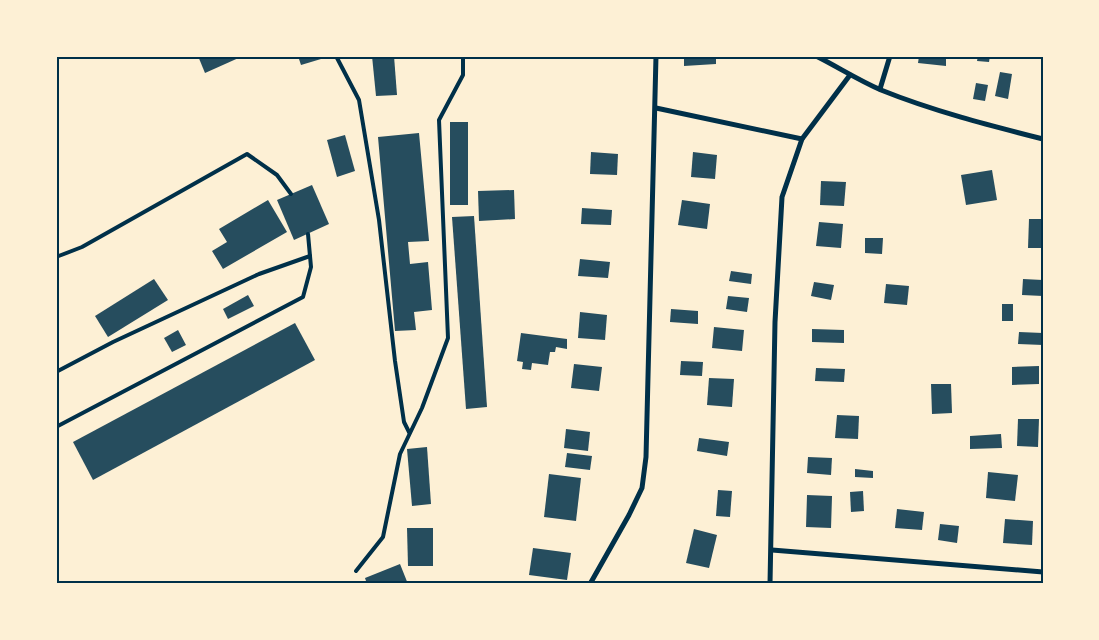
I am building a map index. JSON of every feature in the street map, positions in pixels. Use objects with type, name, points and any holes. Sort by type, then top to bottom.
[{"type":"street","points":[[590,584],[630,515],[642,488],[646,457],[656,56]]},
{"type":"street","points":[[816,56],[880,90],[937,111],[1043,140]]},
{"type":"street","points":[[880,90],[890,56]]},
{"type":"street","points":[[770,584],[775,322],[782,197],[802,139],[850,75]]},
{"type":"street","points":[[656,108],[802,139]]},
{"type":"street","points":[[772,550],[1043,572]]},
{"type":"lane","points":[[336,56],[359,100],[379,220],[404,422],[409,432]]},
{"type":"lane","points":[[356,572],[383,537],[400,454],[422,408],[448,338],[439,120],[463,75],[463,56]]},
{"type":"lane","points":[[56,257],[82,247],[247,154],[277,174],[291,194]]},
{"type":"lane","points":[[56,427],[303,297],[311,267],[308,234]]},
{"type":"lane","points":[[56,372],[113,342],[259,274],[310,256]]},
{"type":"building","points":[[198,56],[243,56],[205,73]]},
{"type":"building","points":[[298,56],[320,56],[321,59],[301,65]]},
{"type":"building","points":[[372,56],[394,56],[397,95],[376,96]]},
{"type":"building","points":[[684,56],[716,56],[716,64],[684,66]]},
{"type":"building","points":[[919,56],[946,56],[946,66],[918,63]]},
{"type":"building","points":[[978,56],[990,56],[989,62],[977,61]]},
{"type":"building","points":[[1000,72],[1012,74],[1008,99],[995,96]]},
{"type":"building","points":[[976,83],[988,85],[985,101],[973,99]]},
{"type":"building","points":[[450,122],[468,122],[468,205],[450,205]]},
{"type":"building","points":[[419,133],[429,241],[408,242],[410,264],[428,262],[432,310],[414,312],[416,330],[395,331],[378,137]]},
{"type":"building","points":[[345,135],[355,171],[337,177],[327,140]]},
{"type":"building","points":[[591,152],[618,154],[617,175],[590,174]]},
{"type":"building","points":[[693,152],[717,155],[715,179],[691,177]]},
{"type":"building","points":[[992,170],[997,200],[966,205],[961,175]]},
{"type":"building","points":[[821,181],[846,182],[844,206],[820,205]]},
{"type":"building","points":[[312,185],[329,224],[294,240],[277,200]]},
{"type":"building","points":[[514,190],[515,219],[479,221],[478,191]]},
{"type":"building","points":[[268,200],[287,232],[223,269],[212,251],[227,242],[219,229]]},
{"type":"building","points":[[682,200],[710,204],[707,229],[678,225]]},
{"type":"building","points":[[582,208],[612,210],[611,225],[581,224]]},
{"type":"building","points":[[474,216],[487,407],[466,409],[452,217]]},
{"type":"building","points":[[1029,219],[1043,219],[1043,248],[1028,248]]},
{"type":"building","points":[[819,222],[843,224],[841,248],[816,246]]},
{"type":"building","points":[[865,238],[883,238],[882,254],[865,253]]},
{"type":"building","points":[[580,259],[610,262],[608,278],[578,276]]},
{"type":"building","points":[[731,271],[752,274],[751,284],[729,281]]},
{"type":"building","points":[[154,279],[168,300],[108,337],[95,316]]},
{"type":"building","points":[[1023,279],[1043,280],[1043,296],[1022,295]]},
{"type":"building","points":[[814,282],[834,285],[831,300],[811,296]]},
{"type":"building","points":[[886,284],[909,286],[907,305],[884,303]]},
{"type":"building","points":[[248,295],[254,306],[228,319],[223,309]]},
{"type":"building","points":[[728,296],[749,298],[747,312],[726,309]]},
{"type":"building","points":[[1002,304],[1013,304],[1013,321],[1002,321]]},
{"type":"building","points":[[671,309],[698,311],[698,324],[670,322]]},
{"type":"building","points":[[580,312],[607,315],[605,340],[578,338]]},
{"type":"building","points":[[295,323],[315,360],[93,480],[73,442]]},
{"type":"building","points":[[714,327],[744,330],[742,351],[712,348]]},
{"type":"building","points":[[812,329],[844,330],[844,343],[812,342]]},
{"type":"building","points":[[178,330],[186,345],[172,352],[164,338]]},
{"type":"building","points":[[1019,332],[1043,333],[1043,345],[1018,344]]},
{"type":"building","points":[[521,333],[567,339],[567,349],[556,347],[555,352],[550,352],[548,365],[532,363],[531,370],[522,369],[523,362],[517,361]]},
{"type":"building","points":[[681,361],[703,362],[702,376],[680,375]]},
{"type":"building","points":[[574,364],[602,367],[599,391],[571,388]]},
{"type":"building","points":[[1039,366],[1039,384],[1012,385],[1012,367]]},
{"type":"building","points":[[816,368],[845,369],[844,382],[815,381]]},
{"type":"building","points":[[709,378],[734,379],[732,407],[707,405]]},
{"type":"building","points":[[931,384],[951,384],[952,413],[932,414]]},
{"type":"building","points":[[837,415],[859,416],[858,439],[835,438]]},
{"type":"building","points":[[1018,419],[1039,419],[1038,447],[1017,446]]},
{"type":"building","points":[[566,429],[590,432],[588,451],[564,448]]},
{"type":"building","points":[[1001,434],[1002,448],[970,449],[970,436]]},
{"type":"building","points":[[699,438],[729,442],[727,456],[697,451]]},
{"type":"building","points":[[427,447],[431,504],[412,506],[407,449]]},
{"type":"building","points":[[567,453],[592,456],[590,470],[565,467]]},
{"type":"building","points":[[808,457],[832,458],[831,475],[807,473]]},
{"type":"building","points":[[855,469],[873,471],[873,478],[855,477]]},
{"type":"building","points":[[988,472],[1018,475],[1015,501],[986,498]]},
{"type":"building","points":[[549,474],[581,478],[576,521],[544,517]]},
{"type":"building","points":[[718,490],[732,491],[730,517],[716,516]]},
{"type":"building","points":[[863,491],[864,511],[851,512],[850,492]]},
{"type":"building","points":[[807,495],[832,496],[831,528],[806,527]]},
{"type":"building","points":[[897,509],[924,512],[922,530],[895,528]]},
{"type":"building","points":[[1005,519],[1033,521],[1032,545],[1003,543]]},
{"type":"building","points":[[940,524],[959,526],[957,543],[938,540]]},
{"type":"building","points":[[407,528],[433,528],[433,566],[408,566]]},
{"type":"building","points":[[694,529],[717,535],[709,568],[686,563]]},
{"type":"building","points":[[533,548],[571,553],[567,580],[529,575]]},
{"type":"building","points":[[400,564],[408,584],[367,584],[365,578]]}]
